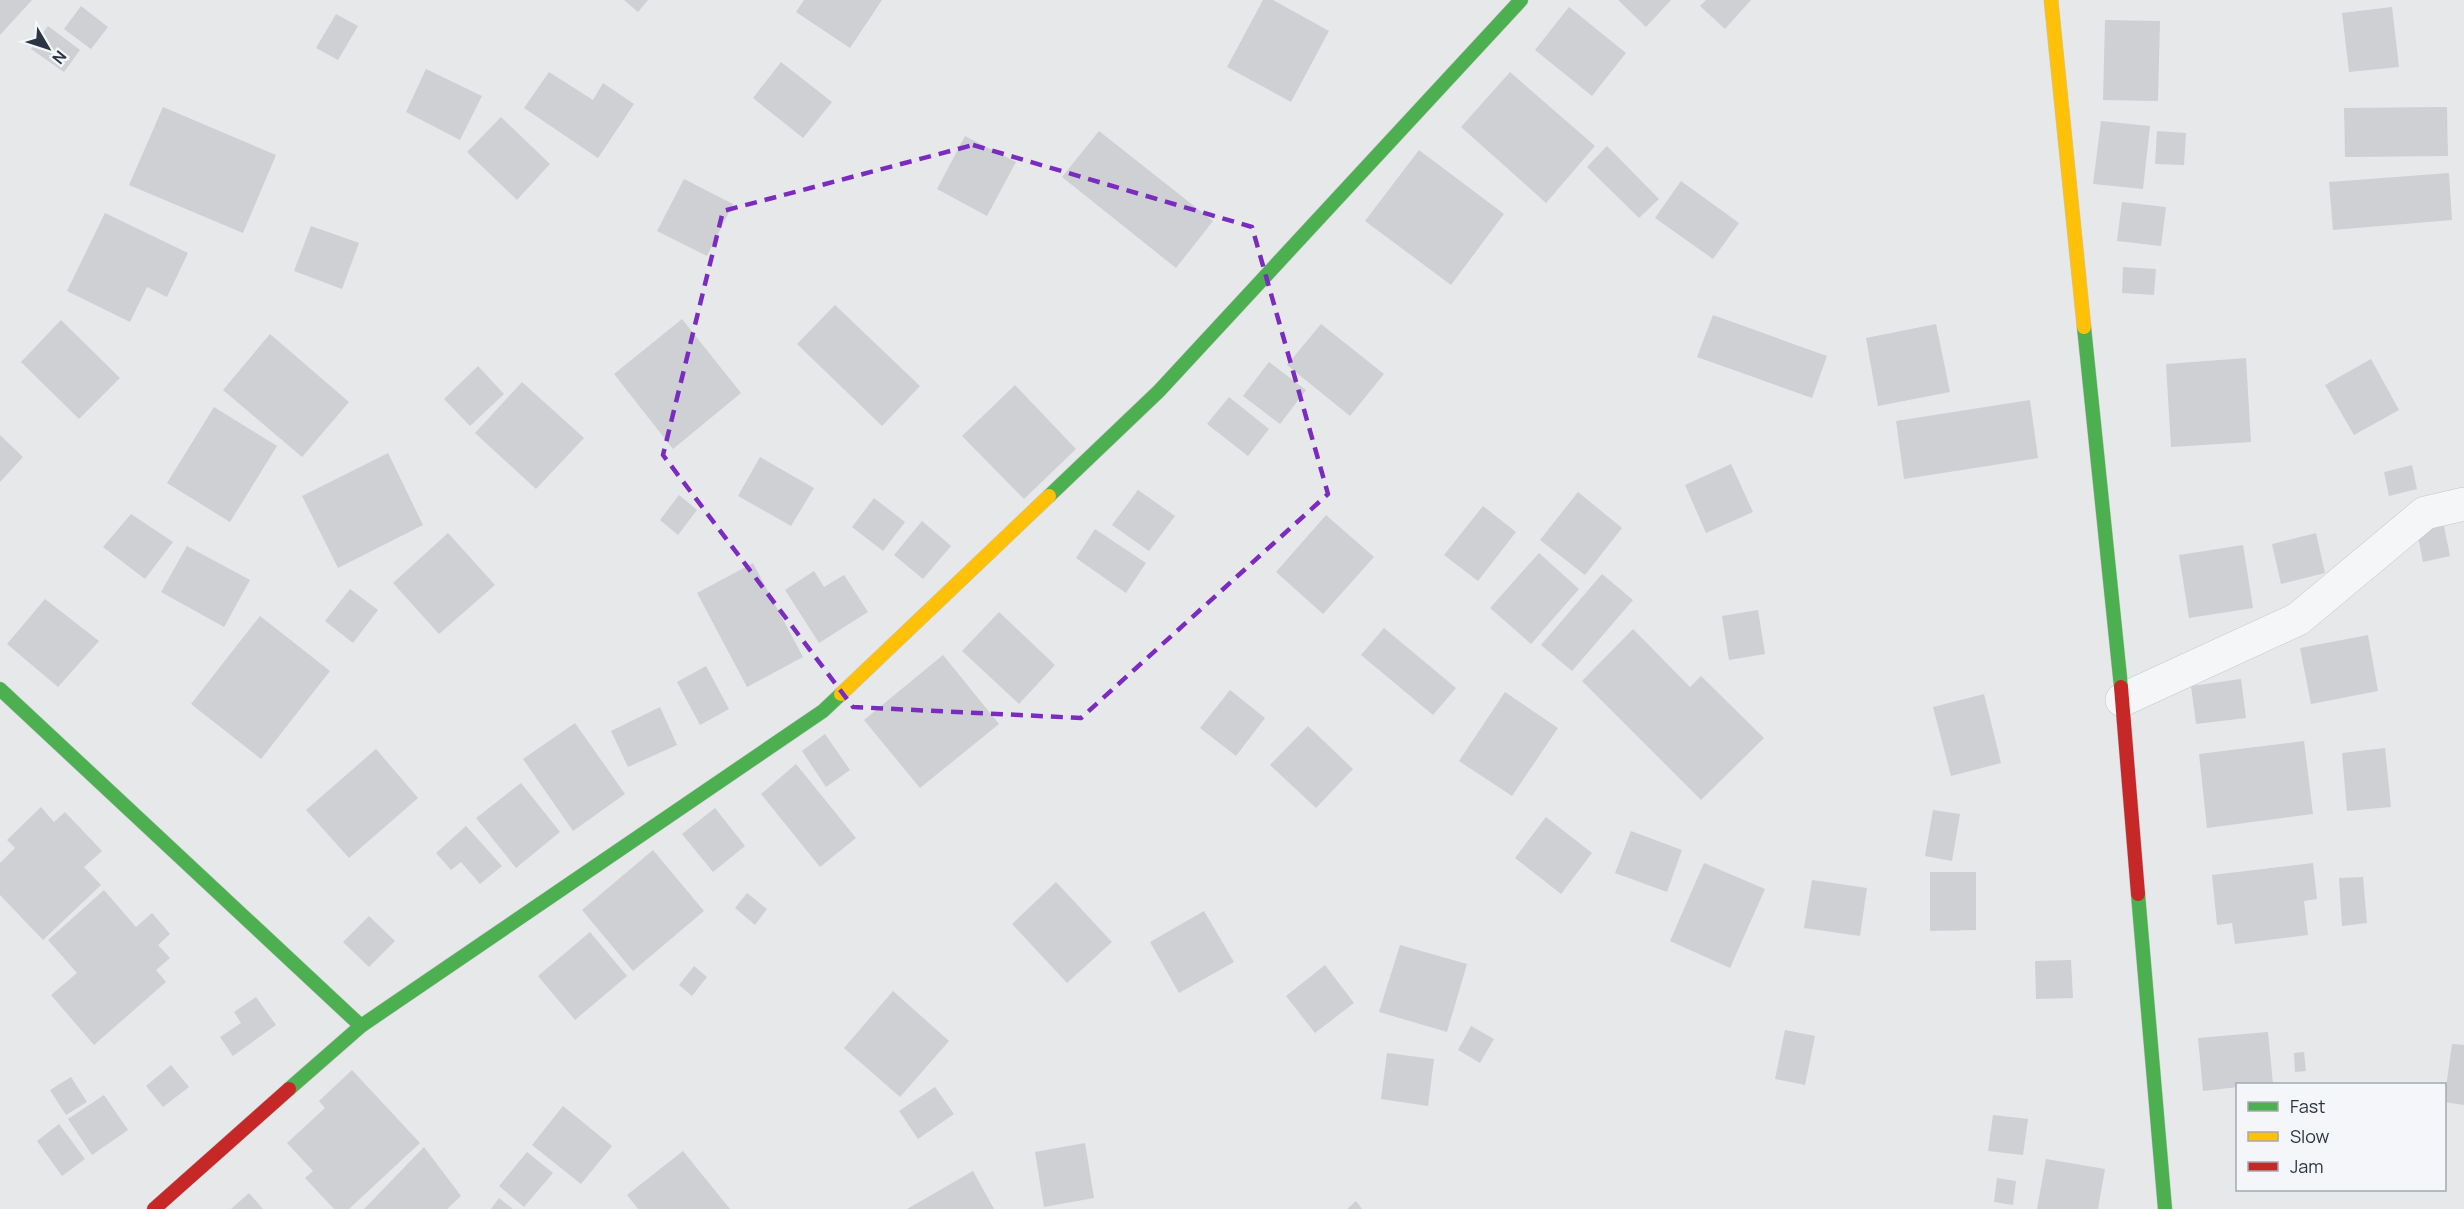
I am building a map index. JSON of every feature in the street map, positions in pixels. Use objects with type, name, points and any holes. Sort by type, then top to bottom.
[{"type":"street","points":[[154,1209],[361,1026],[823,711],[1159,391],[1521,0]]},
{"type":"street","points":[[2052,0],[2122,700],[2165,1209]]},
{"type":"street","points":[[2122,700],[2298,619],[2425,513],[2464,504]]},
{"type":"street","points":[[0,689],[361,1026]]},
{"type":"highlighted area","points":[[973,145],[1252,227],[1328,494],[1081,718],[853,707],[663,455],[723,211]]},
{"type":"building","points":[[0,0],[32,0],[0,35]]},
{"type":"building","points":[[624,0],[648,0],[638,12]]},
{"type":"building","points":[[804,0],[882,0],[850,48],[796,12]]},
{"type":"building","points":[[1263,0],[1273,0],[1329,31],[1291,102],[1227,67]]},
{"type":"building","points":[[1618,0],[1671,0],[1646,27]]},
{"type":"building","points":[[1706,0],[1751,0],[1725,29],[1700,6]]},
{"type":"building","points":[[81,6],[108,27],[91,49],[64,29]]},
{"type":"building","points":[[1569,7],[1626,53],[1592,96],[1535,50]]},
{"type":"building","points":[[2392,7],[2399,67],[2349,72],[2342,13]]},
{"type":"building","points":[[336,14],[358,26],[338,60],[316,48]]},
{"type":"building","points":[[2105,20],[2160,21],[2158,101],[2103,100]]},
{"type":"building","points":[[48,26],[80,50],[64,72],[31,49]]},
{"type":"building","points":[[781,62],[832,102],[803,138],[753,98]]},
{"type":"building","points":[[426,69],[482,96],[460,140],[406,112]]},
{"type":"building","points":[[549,72],[593,100],[603,83],[634,104],[598,158],[524,108]]},
{"type":"building","points":[[1510,72],[1595,146],[1546,203],[1461,127]]},
{"type":"building","points":[[163,107],[276,155],[243,233],[129,185]]},
{"type":"building","points":[[2447,107],[2448,156],[2345,157],[2344,108]]},
{"type":"building","points":[[501,117],[550,164],[517,200],[467,152]]},
{"type":"building","points":[[2101,121],[2150,126],[2143,189],[2093,184]]},
{"type":"building","points":[[1099,131],[1213,221],[1176,268],[1062,177]]},
{"type":"building","points":[[2157,131],[2186,133],[2184,165],[2155,164]]},
{"type":"building","points":[[965,136],[1016,162],[987,216],[937,189]]},
{"type":"building","points":[[1607,146],[1659,199],[1639,218],[1587,167]]},
{"type":"building","points":[[1419,150],[1504,214],[1451,285],[1365,221]]},
{"type":"building","points":[[2449,173],[2452,220],[2333,230],[2329,182]]},
{"type":"building","points":[[684,179],[733,204],[707,256],[657,231]]},
{"type":"building","points":[[1681,181],[1739,223],[1713,259],[1655,218]]},
{"type":"building","points":[[2122,202],[2166,207],[2161,246],[2117,241]]},
{"type":"building","points":[[105,213],[188,253],[167,297],[147,287],[130,322],[67,291]]},
{"type":"building","points":[[311,226],[359,243],[342,289],[294,271]]},
{"type":"building","points":[[2123,267],[2156,269],[2154,295],[2122,293]]},
{"type":"building","points":[[835,305],[920,386],[882,426],[797,344]]},
{"type":"building","points":[[1713,315],[1827,356],[1812,398],[1697,357]]},
{"type":"building","points":[[682,319],[741,393],[673,449],[614,374]]},
{"type":"building","points":[[61,320],[120,378],[79,419],[21,362]]},
{"type":"building","points":[[1321,324],[1384,374],[1350,416],[1287,365]]},
{"type":"building","points":[[1936,324],[1950,392],[1878,406],[1866,338]]},
{"type":"building","points":[[270,334],[349,402],[302,457],[223,390]]},
{"type":"building","points":[[2246,358],[2251,442],[2171,447],[2166,364]]},
{"type":"building","points":[[2371,359],[2399,410],[2354,435],[2325,385]]},
{"type":"building","points":[[1269,362],[1306,390],[1280,424],[1243,396]]},
{"type":"building","points":[[478,366],[504,394],[470,426],[444,399]]},
{"type":"building","points":[[522,382],[584,438],[536,489],[475,433]]},
{"type":"building","points":[[1015,385],[1076,449],[1024,499],[962,436]]},
{"type":"building","points":[[1229,397],[1269,429],[1248,456],[1207,424]]},
{"type":"building","points":[[2030,400],[2038,458],[1904,479],[1896,421]]},
{"type":"building","points":[[214,407],[277,446],[230,522],[167,483]]},
{"type":"building","points":[[0,435],[23,457],[0,482]]},
{"type":"building","points":[[388,453],[423,525],[338,568],[302,496]]},
{"type":"building","points":[[760,457],[814,488],[791,526],[738,496]]},
{"type":"building","points":[[1731,464],[1753,512],[1706,533],[1685,485]]},
{"type":"building","points":[[2412,465],[2417,489],[2389,496],[2384,472]]},
{"type":"building","points":[[1138,490],[1175,516],[1149,551],[1112,525]]},
{"type":"building","points":[[1578,492],[1622,528],[1585,575],[1540,540]]},
{"type":"building","points":[[679,495],[697,510],[678,535],[660,520]]},
{"type":"building","points":[[874,498],[905,522],[883,551],[852,527]]},
{"type":"building","points":[[1483,506],[1516,532],[1478,581],[1444,555]]},
{"type":"building","points":[[131,514],[173,542],[145,579],[103,547]]},
{"type":"building","points":[[1326,515],[1374,557],[1323,614],[1276,572]]},
{"type":"building","points":[[922,521],[951,546],[923,579],[894,555]]},
{"type":"building","points":[[2443,521],[2450,556],[2423,562],[2416,527]]},
{"type":"building","points":[[1095,529],[1146,563],[1126,593],[1076,558]]},
{"type":"building","points":[[448,533],[495,585],[439,634],[393,583]]},
{"type":"building","points":[[2316,533],[2325,573],[2281,584],[2272,544]]},
{"type":"building","points":[[2243,545],[2253,608],[2189,618],[2179,555]]},
{"type":"building","points":[[187,546],[250,580],[224,627],[161,592]]},
{"type":"building","points":[[1539,553],[1579,589],[1531,644],[1490,608]]},
{"type":"building","points":[[753,563],[803,657],[747,687],[697,593]]},
{"type":"building","points":[[814,571],[824,587],[844,575],[868,612],[819,643],[785,590]]},
{"type":"building","points":[[1602,574],[1633,600],[1572,671],[1541,645]]},
{"type":"building","points":[[350,589],[378,610],[353,643],[325,621]]},
{"type":"building","points":[[45,599],[99,641],[58,687],[7,644]]},
{"type":"building","points":[[1758,610],[1765,654],[1729,660],[1722,616]]},
{"type":"building","points":[[999,612],[1055,665],[1019,704],[962,651]]},
{"type":"building","points":[[260,616],[330,671],[261,759],[191,704]]},
{"type":"building","points":[[1384,628],[1456,688],[1433,715],[1361,655]]},
{"type":"building","points":[[1633,629],[1690,687],[1701,676],[1764,738],[1701,800],[1582,681]]},
{"type":"building","points":[[2368,635],[2378,691],[2311,704],[2300,648]]},
{"type":"building","points":[[943,655],[999,724],[920,788],[864,720]]},
{"type":"building","points":[[706,666],[729,709],[700,725],[677,682]]},
{"type":"building","points":[[2241,679],[2246,718],[2196,724],[2191,686]]},
{"type":"building","points":[[1230,690],[1265,718],[1236,756],[1200,728]]},
{"type":"building","points":[[1505,692],[1558,728],[1512,796],[1459,761]]},
{"type":"building","points":[[1984,694],[2001,763],[1951,776],[1933,707]]},
{"type":"building","points":[[660,707],[677,745],[628,767],[611,731]]},
{"type":"building","points":[[575,723],[625,794],[573,831],[523,759]]},
{"type":"building","points":[[1308,726],[1353,769],[1316,808],[1270,765]]},
{"type":"building","points":[[825,734],[850,770],[826,787],[802,751]]},
{"type":"building","points":[[2304,741],[2313,814],[2207,828],[2199,754]]},
{"type":"building","points":[[2385,748],[2391,807],[2347,811],[2342,753]]},
{"type":"building","points":[[376,749],[418,798],[349,858],[306,810]]},
{"type":"building","points":[[796,764],[856,838],[820,867],[761,794]]},
{"type":"building","points":[[521,783],[560,832],[516,868],[476,818]]},
{"type":"building","points":[[41,807],[54,822],[65,812],[102,851],[84,867],[101,885],[43,940],[0,895],[0,863],[15,848],[7,840]]},
{"type":"building","points":[[715,808],[745,846],[713,872],[682,834]]},
{"type":"building","points":[[1933,810],[1960,814],[1952,861],[1925,856]]},
{"type":"building","points":[[1546,817],[1592,853],[1561,894],[1515,858]]},
{"type":"building","points":[[466,826],[502,866],[480,884],[461,862],[451,870],[436,853]]},
{"type":"building","points":[[1631,831],[1682,850],[1667,892],[1615,873]]},
{"type":"building","points":[[653,850],[704,911],[633,971],[582,910]]},
{"type":"building","points":[[1704,863],[1765,889],[1730,968],[1670,941]]},
{"type":"building","points":[[2313,863],[2317,899],[2304,901],[2308,935],[2235,944],[2232,923],[2217,925],[2212,875]]},
{"type":"building","points":[[1930,872],[1976,872],[1976,930],[1930,931]]},
{"type":"building","points":[[2363,877],[2367,923],[2342,926],[2339,878]]},
{"type":"building","points":[[1812,880],[1867,888],[1860,936],[1804,928]]},
{"type":"building","points":[[1056,882],[1112,942],[1067,983],[1012,924]]},
{"type":"building","points":[[104,890],[136,927],[152,913],[170,934],[158,945],[170,958],[156,970],[166,982],[94,1045],[51,995],[77,973],[48,940]]},
{"type":"building","points":[[747,893],[767,909],[755,925],[735,908]]},
{"type":"building","points":[[1204,911],[1234,962],[1179,993],[1150,942]]},
{"type":"building","points":[[369,916],[395,941],[369,967],[343,942]]},
{"type":"building","points":[[590,932],[627,976],[575,1020],[538,976]]},
{"type":"building","points":[[1400,945],[1467,964],[1447,1032],[1379,1012]]},
{"type":"building","points":[[2071,960],[2073,998],[2036,999],[2035,961]]},
{"type":"building","points":[[1325,965],[1354,1003],[1315,1033],[1286,996]]},
{"type":"building","points":[[694,966],[707,977],[692,996],[679,985]]},
{"type":"building","points":[[893,991],[949,1041],[900,1097],[844,1048]]},
{"type":"building","points":[[256,997],[276,1025],[233,1056],[220,1037],[241,1023],[234,1012]]},
{"type":"building","points":[[1471,1026],[1494,1039],[1480,1063],[1458,1050]]},
{"type":"building","points":[[1785,1030],[1815,1036],[1805,1085],[1775,1079]]},
{"type":"building","points":[[2268,1032],[2273,1083],[2236,1083],[2236,1087],[2203,1091],[2198,1038]]},
{"type":"building","points":[[2452,1044],[2464,1045],[2464,1105],[2446,1102]]},
{"type":"building","points":[[2304,1052],[2306,1071],[2295,1072],[2294,1053]]},
{"type":"building","points":[[1387,1053],[1434,1059],[1428,1106],[1381,1099]]},
{"type":"building","points":[[171,1065],[189,1087],[163,1107],[146,1086]]},
{"type":"building","points":[[352,1070],[420,1143],[349,1209],[334,1209],[305,1178],[313,1171],[287,1143],[325,1108],[319,1101]]},
{"type":"building","points":[[71,1077],[87,1102],[66,1115],[50,1090]]},
{"type":"building","points":[[935,1087],[954,1114],[918,1139],[899,1111]]},
{"type":"building","points":[[104,1095],[128,1130],[92,1155],[68,1119]]},
{"type":"building","points":[[563,1106],[612,1146],[581,1184],[532,1145]]},
{"type":"building","points":[[1993,1115],[2028,1119],[2023,1155],[1988,1151]]},
{"type":"building","points":[[59,1124],[85,1159],[62,1176],[37,1141]]},
{"type":"building","points":[[1085,1143],[1094,1198],[1044,1207],[1035,1152]]},
{"type":"building","points":[[424,1147],[461,1196],[447,1209],[364,1209]]},
{"type":"building","points":[[683,1151],[730,1209],[638,1209],[627,1195]]},
{"type":"building","points":[[527,1152],[553,1173],[524,1207],[499,1186]]},
{"type":"building","points":[[2046,1159],[2105,1169],[2098,1209],[2037,1209]]},
{"type":"building","points":[[973,1171],[994,1209],[907,1209]]},
{"type":"building","points":[[1997,1178],[2016,1181],[2013,1205],[1994,1202]]},
{"type":"building","points":[[249,1193],[263,1209],[231,1209]]},
{"type":"building","points":[[499,1198],[513,1209],[491,1209]]},
{"type":"building","points":[[1356,1201],[1362,1209],[1347,1209]]},
{"type":"traffic: fast","points":[[1049,496],[1159,391],[1521,0]]},
{"type":"traffic: fast","points":[[2084,327],[2121,687]]},
{"type":"traffic: fast","points":[[0,689],[361,1026]]},
{"type":"traffic: fast","points":[[289,1089],[361,1026],[823,711],[841,694]]},
{"type":"traffic: fast","points":[[2138,894],[2165,1209]]},
{"type":"traffic: slow","points":[[2051,0],[2084,327]]},
{"type":"traffic: slow","points":[[841,694],[1049,496]]},
{"type":"traffic: jam","points":[[2121,687],[2138,894]]},
{"type":"traffic: jam","points":[[154,1209],[289,1089]]}]
